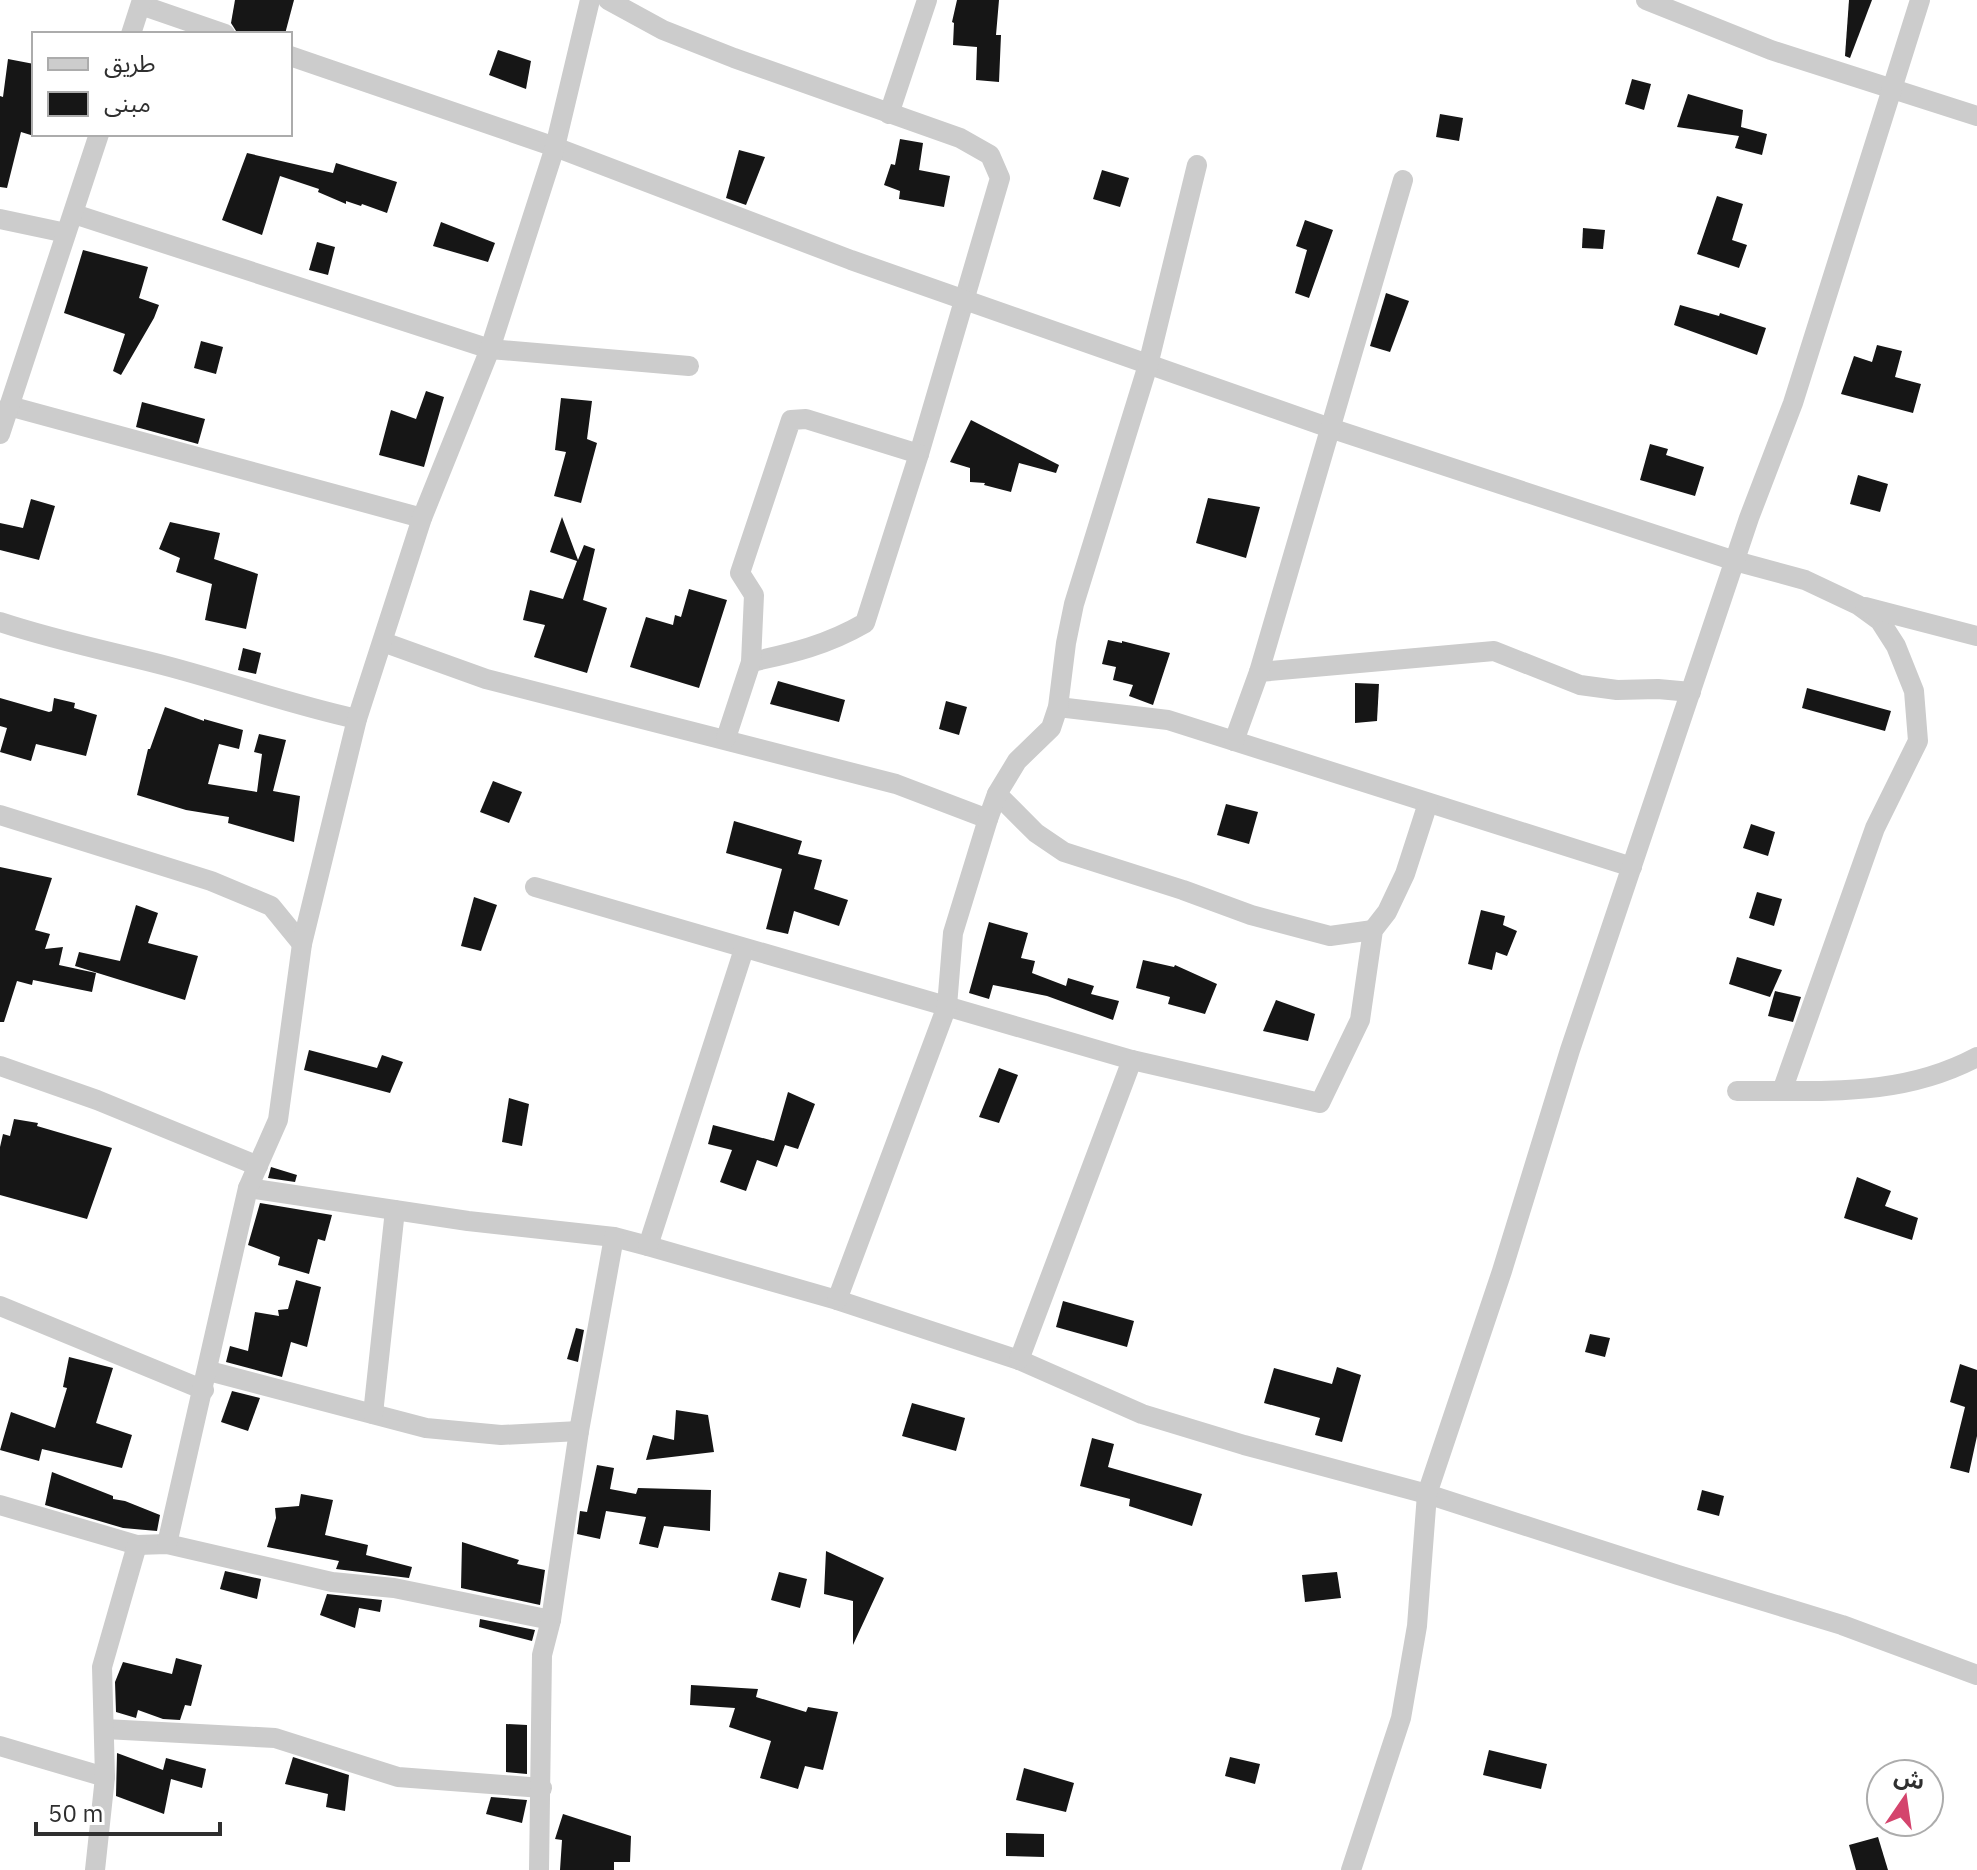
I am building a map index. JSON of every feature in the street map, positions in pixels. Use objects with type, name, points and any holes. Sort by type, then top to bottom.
[{"type":"street","points":[[167,1544],[248,1188],[278,1120],[302,944],[357,719],[422,518],[490,349],[555,147],[590,0]]},
{"type":"street","points":[[608,0],[663,30],[734,58],[960,138],[990,155],[1000,178],[919,454],[865,623],[835,640],[751,662]]},
{"type":"street","points":[[889,114],[927,0]]},
{"type":"street","points":[[1647,0],[1771,50],[1977,116]]},
{"type":"street","points":[[1351,1870],[1401,1718],[1417,1626],[1427,1494],[1502,1271],[1570,1050],[1735,561],[1793,403],[1920,0]]},
{"type":"street","points":[[132,32],[141,2],[220,32]]},
{"type":"street","points":[[292,57],[555,147],[851,260],[1330,428],[1735,561],[1805,580],[1858,605],[1977,636]]},
{"type":"street","points":[[0,434],[98,136]]},
{"type":"street","points":[[837,1300],[947,1006],[953,933],[997,794],[1017,761],[1051,728],[1058,707],[1074,604],[1148,365],[1197,165]]},
{"type":"street","points":[[1234,741],[1259,672],[1403,180]]},
{"type":"street","points":[[0,219],[70,224],[490,349],[689,366]]},
{"type":"street","points":[[9,406],[422,518]]},
{"type":"street","points":[[726,738],[751,662],[754,595],[740,573],[791,420],[806,419],[919,454]]},
{"type":"street","points":[[1782,1091],[1875,828],[1918,741],[1914,691],[1896,646],[1880,621],[1858,605]]},
{"type":"street","points":[[0,622],[357,719]]},
{"type":"street","points":[[383,642],[486,679],[896,784],[988,819]]},
{"type":"street","points":[[1259,672],[1494,651],[1580,685],[1617,690],[1691,692]]},
{"type":"street","points":[[1058,707],[1168,720],[1632,867]]},
{"type":"street","points":[[997,794],[1036,833],[1064,852],[1251,915],[1330,936],[1373,930]]},
{"type":"street","points":[[535,887],[1132,1060],[1320,1103],[1360,1020],[1373,930],[1387,912],[1405,874],[1428,803]]},
{"type":"street","points":[[0,815],[211,881],[271,906],[302,944]]},
{"type":"street","points":[[648,1246],[744,949]]},
{"type":"street","points":[[1737,1091],[1870,1090],[1910,1083],[1956,1068],[1977,1057]]},
{"type":"street","points":[[1019,1360],[1132,1060]]},
{"type":"street","points":[[0,1066],[97,1100],[258,1166]]},
{"type":"street","points":[[248,1188],[614,1237],[648,1246],[837,1300],[1019,1360],[1142,1414],[1427,1494],[1842,1625],[1977,1675]]},
{"type":"street","points":[[373,1414],[395,1210]]},
{"type":"street","points":[[539,1870],[542,1655],[551,1620],[579,1431],[614,1237]]},
{"type":"street","points":[[0,1306],[206,1381],[373,1414],[426,1428],[501,1435],[579,1431]]},
{"type":"street","points":[[0,1505],[137,1545],[167,1544],[332,1582],[394,1588],[551,1620]]},
{"type":"street","points":[[95,1870],[105,1777],[102,1667],[137,1545]]},
{"type":"street","points":[[105,1729],[275,1738],[398,1777],[542,1788]]},
{"type":"street","points":[[0,1746],[105,1777]]},
{"type":"building","points":[[235,0],[294,0],[286,32],[237,32],[231,23]]},
{"type":"building","points":[[957,0],[999,0],[996,35],[1001,35],[999,82],[976,80],[977,47],[953,45],[952,22]]},
{"type":"building","points":[[1849,0],[1872,0],[1850,58],[1845,56]]},
{"type":"building","points":[[498,50],[531,61],[526,89],[489,75]]},
{"type":"building","points":[[8,59],[32,64],[32,135],[21,132],[7,188],[0,187],[0,96],[3,97]]},
{"type":"building","points":[[1632,79],[1651,84],[1644,110],[1625,104]]},
{"type":"building","points":[[1688,94],[1743,110],[1741,127],[1767,134],[1762,155],[1735,148],[1739,136],[1677,127]]},
{"type":"building","points":[[1440,114],[1463,118],[1459,141],[1436,137]]},
{"type":"building","points":[[900,139],[923,143],[919,170],[950,176],[944,207],[899,199],[900,191],[884,185],[891,164],[895,165]]},
{"type":"building","points":[[739,150],[765,157],[746,205],[726,198]]},
{"type":"building","points":[[247,153],[333,173],[336,163],[397,182],[387,213],[362,204],[346,201],[346,204],[318,192],[319,189],[280,176],[262,235],[222,220]]},
{"type":"building","points":[[1102,170],[1129,178],[1120,207],[1093,199]]},
{"type":"building","points":[[1717,196],[1743,204],[1732,240],[1747,245],[1739,268],[1697,254]]},
{"type":"building","points":[[1305,220],[1333,230],[1309,298],[1295,293],[1307,250],[1296,246]]},
{"type":"building","points":[[441,222],[495,243],[488,262],[433,246]]},
{"type":"building","points":[[1583,228],[1605,230],[1603,249],[1582,248]]},
{"type":"building","points":[[317,242],[335,247],[328,275],[309,270]]},
{"type":"building","points":[[83,250],[148,267],[139,298],[159,305],[121,375],[113,371],[125,334],[64,313]]},
{"type":"building","points":[[1386,293],[1409,301],[1390,352],[1370,346]]},
{"type":"building","points":[[1680,305],[1719,316],[1720,313],[1766,328],[1757,355],[1674,325]]},
{"type":"building","points":[[201,341],[223,347],[216,374],[194,368]]},
{"type":"building","points":[[1877,345],[1902,351],[1895,377],[1921,384],[1913,413],[1841,394],[1854,356],[1872,362]]},
{"type":"building","points":[[426,391],[444,397],[424,467],[379,455],[391,410],[416,419]]},
{"type":"building","points":[[561,398],[592,401],[587,439],[597,443],[581,503],[554,496],[566,452],[555,450]]},
{"type":"building","points":[[142,402],[205,419],[198,444],[136,427]]},
{"type":"building","points":[[971,420],[1059,465],[1056,473],[1019,463],[1011,492],[985,483],[970,482],[970,468],[950,462]]},
{"type":"building","points":[[1650,444],[1668,449],[1666,455],[1704,467],[1695,496],[1640,480]]},
{"type":"building","points":[[1858,475],[1888,484],[1880,512],[1850,504]]},
{"type":"building","points":[[1208,498],[1260,507],[1246,558],[1196,543]]},
{"type":"building","points":[[31,499],[55,506],[39,560],[0,550],[0,523],[23,528]]},
{"type":"building","points":[[562,517],[578,560],[584,545],[595,549],[583,600],[607,608],[587,673],[534,657],[545,625],[523,620],[530,590],[563,599],[577,561],[550,552]]},
{"type":"building","points":[[170,522],[220,533],[214,559],[258,574],[246,629],[205,620],[212,584],[176,572],[180,558],[159,549]]},
{"type":"building","points":[[689,589],[727,600],[699,688],[630,667],[646,617],[673,625],[675,615],[681,617]]},
{"type":"building","points":[[1108,640],[1170,653],[1153,705],[1129,696],[1133,685],[1113,680],[1116,667],[1102,664]]},
{"type":"building","points":[[243,648],[261,653],[256,674],[238,670]]},
{"type":"building","points":[[778,681],[845,700],[839,722],[770,704]]},
{"type":"building","points":[[1355,683],[1379,684],[1377,721],[1355,723]]},
{"type":"building","points":[[1807,688],[1891,711],[1885,731],[1802,708]]},
{"type":"building","points":[[0,698],[49,712],[52,711],[54,698],[75,703],[74,708],[97,715],[86,756],[36,744],[31,761],[0,752],[7,728],[0,726]]},
{"type":"building","points":[[946,701],[967,707],[959,735],[939,729]]},
{"type":"building","points":[[165,707],[243,730],[239,749],[219,744],[208,784],[257,792],[262,754],[254,752],[259,734],[286,740],[273,791],[300,796],[294,842],[228,823],[229,817],[186,810],[137,795],[148,749]]},
{"type":"building","points":[[493,781],[522,792],[509,823],[480,812]]},
{"type":"building","points":[[1226,804],[1258,812],[1249,844],[1217,835]]},
{"type":"building","points":[[734,821],[802,841],[798,854],[822,860],[814,889],[848,900],[839,926],[794,911],[788,934],[766,929],[782,869],[726,853]]},
{"type":"building","points":[[1751,824],[1775,832],[1768,856],[1743,848]]},
{"type":"building","points":[[0,867],[52,878],[35,930],[50,934],[45,949],[63,947],[59,965],[96,973],[92,992],[33,980],[32,985],[17,981],[4,1022],[0,1022]]},
{"type":"building","points":[[1757,892],[1782,899],[1774,926],[1749,918]]},
{"type":"building","points":[[474,897],[497,905],[481,951],[461,946]]},
{"type":"building","points":[[136,905],[158,913],[148,943],[198,956],[185,1000],[75,966],[79,952],[120,961]]},
{"type":"building","points":[[1481,910],[1505,916],[1503,925],[1517,931],[1507,956],[1496,952],[1492,970],[1468,964]]},
{"type":"building","points":[[989,922],[1028,933],[1021,958],[1035,961],[1032,973],[1066,986],[1068,978],[1094,986],[1091,994],[1119,1001],[1113,1020],[1047,996],[993,985],[989,999],[969,993]]},
{"type":"building","points":[[1737,957],[1782,970],[1770,997],[1729,984]]},
{"type":"building","points":[[1143,960],[1175,965],[1217,984],[1205,1014],[1168,1004],[1170,997],[1136,988]]},
{"type":"building","points":[[1775,991],[1801,997],[1793,1022],[1768,1016]]},
{"type":"building","points":[[1276,1000],[1315,1014],[1308,1041],[1263,1031]]},
{"type":"building","points":[[309,1050],[377,1068],[382,1055],[403,1062],[390,1093],[304,1070]]},
{"type":"building","points":[[999,1068],[1018,1075],[999,1123],[979,1117]]},
{"type":"building","points":[[788,1092],[815,1104],[798,1149],[785,1145],[777,1167],[757,1160],[746,1191],[720,1182],[732,1150],[708,1144],[713,1125],[774,1141]]},
{"type":"building","points":[[509,1098],[529,1104],[522,1146],[502,1142]]},
{"type":"building","points":[[14,1119],[38,1123],[37,1126],[112,1148],[87,1219],[0,1195],[0,1147],[3,1134],[10,1136]]},
{"type":"building","points":[[271,1167],[297,1175],[295,1182],[268,1178]]},
{"type":"building","points":[[1857,1177],[1891,1191],[1885,1206],[1918,1218],[1912,1240],[1844,1218]]},
{"type":"building","points":[[260,1203],[332,1215],[325,1241],[318,1239],[309,1274],[278,1265],[280,1257],[248,1245]]},
{"type":"building","points":[[296,1280],[321,1287],[307,1347],[291,1342],[282,1377],[226,1362],[230,1346],[248,1351],[255,1312],[279,1316],[278,1310],[288,1309]]},
{"type":"building","points":[[1063,1301],[1134,1321],[1127,1347],[1056,1327]]},
{"type":"building","points":[[576,1328],[584,1330],[578,1362],[567,1359]]},
{"type":"building","points":[[1590,1334],[1610,1338],[1605,1357],[1585,1352]]},
{"type":"building","points":[[69,1357],[113,1368],[96,1423],[132,1435],[122,1468],[42,1449],[39,1461],[0,1450],[11,1412],[55,1428],[67,1388],[63,1387]]},
{"type":"building","points":[[1960,1364],[1977,1370],[1977,1436],[1969,1473],[1950,1468],[1965,1407],[1950,1402]]},
{"type":"building","points":[[1337,1367],[1361,1375],[1342,1442],[1315,1435],[1320,1418],[1264,1403],[1274,1368],[1332,1384]]},
{"type":"building","points":[[232,1391],[260,1398],[248,1431],[221,1422]]},
{"type":"building","points":[[912,1403],[965,1418],[956,1451],[902,1436]]},
{"type":"building","points":[[676,1410],[708,1415],[714,1452],[646,1460],[653,1435],[674,1440]]},
{"type":"building","points":[[1092,1438],[1114,1444],[1108,1467],[1202,1494],[1192,1526],[1129,1506],[1130,1499],[1080,1486]]},
{"type":"building","points":[[597,1465],[614,1468],[610,1489],[636,1494],[638,1488],[711,1490],[710,1531],[664,1526],[658,1548],[639,1544],[646,1517],[606,1511],[600,1539],[577,1534],[580,1511],[587,1512]]},
{"type":"building","points":[[52,1472],[113,1496],[113,1499],[160,1515],[157,1531],[123,1528],[45,1505]]},
{"type":"building","points":[[1702,1490],[1724,1496],[1719,1516],[1697,1510]]},
{"type":"building","points":[[301,1494],[333,1500],[325,1535],[368,1545],[366,1555],[412,1567],[409,1578],[336,1569],[339,1561],[267,1547],[276,1518],[275,1508],[299,1506]]},
{"type":"building","points":[[462,1542],[519,1560],[517,1564],[545,1570],[540,1605],[461,1588]]},
{"type":"building","points":[[826,1551],[884,1578],[853,1645],[853,1601],[824,1594]]},
{"type":"building","points":[[225,1571],[261,1579],[257,1599],[220,1589]]},
{"type":"building","points":[[779,1572],[807,1579],[800,1608],[771,1600]]},
{"type":"building","points":[[1337,1572],[1341,1598],[1305,1602],[1302,1575]]},
{"type":"building","points":[[327,1594],[382,1600],[380,1612],[359,1608],[355,1628],[320,1615]]},
{"type":"building","points":[[480,1619],[535,1630],[532,1641],[479,1627]]},
{"type":"building","points":[[176,1658],[202,1665],[191,1706],[185,1705],[180,1720],[163,1719],[138,1710],[136,1718],[116,1712],[115,1682],[123,1662],[172,1674]]},
{"type":"building","points":[[691,1685],[758,1689],[756,1697],[806,1712],[808,1707],[838,1712],[823,1770],[805,1766],[798,1789],[760,1778],[771,1741],[729,1727],[735,1708],[690,1705]]},
{"type":"building","points":[[506,1724],[527,1725],[527,1774],[506,1772]]},
{"type":"building","points":[[1489,1750],[1547,1764],[1541,1789],[1483,1775]]},
{"type":"building","points":[[117,1753],[163,1770],[166,1758],[206,1769],[202,1788],[171,1779],[164,1814],[116,1796]]},
{"type":"building","points":[[293,1757],[349,1775],[345,1811],[326,1807],[328,1794],[285,1784]]},
{"type":"building","points":[[1230,1757],[1260,1764],[1255,1784],[1225,1776]]},
{"type":"building","points":[[1024,1768],[1074,1783],[1066,1812],[1016,1800]]},
{"type":"building","points":[[491,1797],[527,1800],[522,1823],[486,1814]]},
{"type":"building","points":[[563,1814],[631,1836],[630,1862],[614,1862],[614,1870],[560,1870],[562,1840],[555,1839]]},
{"type":"building","points":[[1006,1833],[1044,1834],[1044,1857],[1006,1856]]},
{"type":"building","points":[[1878,1838],[1888,1870],[1856,1870],[1849,1845]]}]
